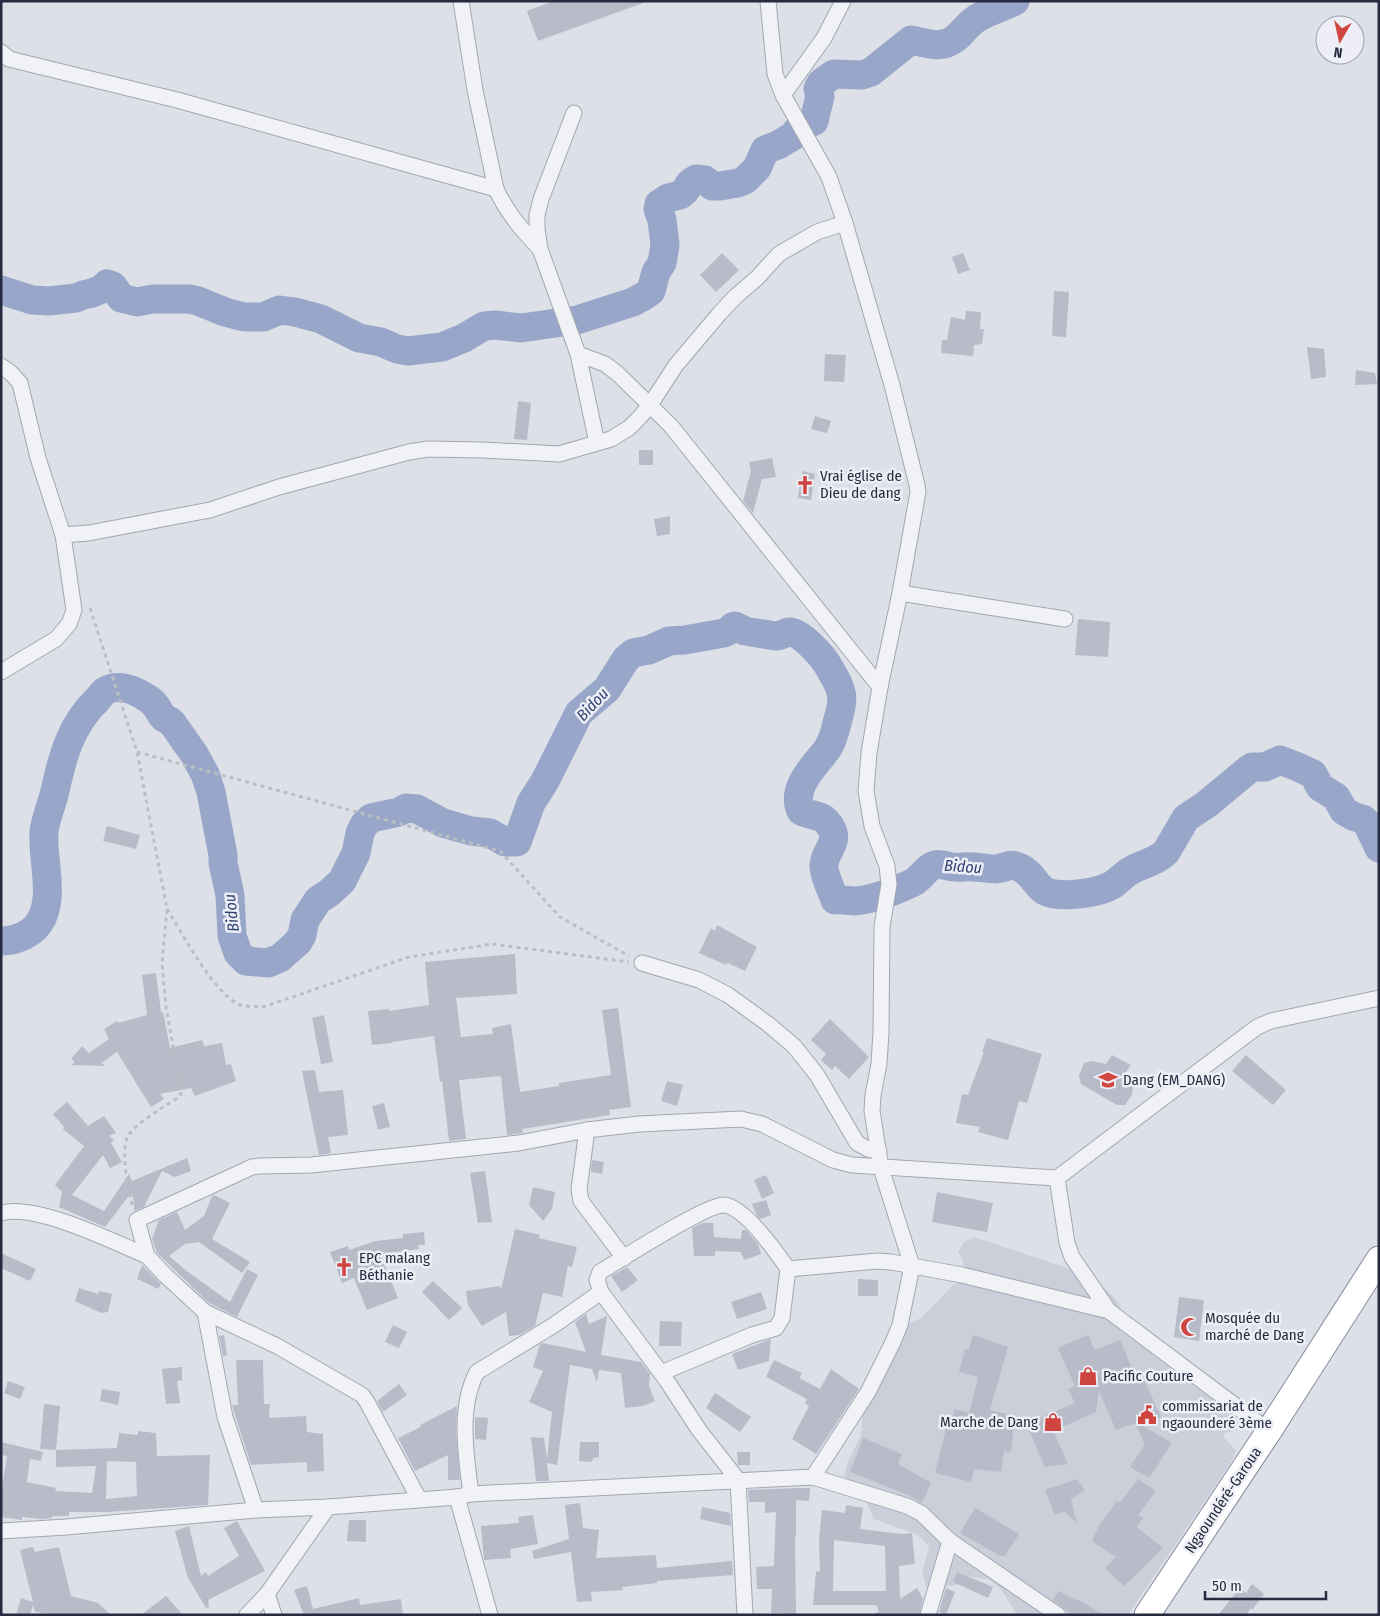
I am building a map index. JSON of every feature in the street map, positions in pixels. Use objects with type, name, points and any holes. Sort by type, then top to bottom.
[{"type":"highway","name":"Ngaoundéré-Garoua","points":[[1147,1615],[1269,1431],[1379,1259]]},
{"type":"street","points":[[461,1],[474,90],[496,189],[516,224],[540,249]]},
{"type":"street","points":[[768,1],[775,74],[782,95],[829,177],[845,223],[892,384],[918,492],[868,753],[866,791],[872,826],[887,866],[889,884],[882,927],[881,1032],[879,1064],[872,1111],[881,1168],[912,1266],[900,1325],[893,1342],[868,1392],[814,1477]]},
{"type":"street","points":[[782,95],[824,38],[843,1]]},
{"type":"street","points":[[1,52],[10,59],[176,100],[496,189]]},
{"type":"street","points":[[574,113],[541,199],[537,215],[537,229],[540,249],[578,354],[597,443]]},
{"type":"street","points":[[63,535],[90,533],[210,510],[279,486],[409,452],[428,449],[559,454],[611,439],[629,428],[650,405],[676,365],[720,313],[779,254],[817,232],[845,223]]},
{"type":"street","points":[[578,354],[606,364],[671,426],[880,687]]},
{"type":"street","points":[[1,366],[20,383],[38,458],[63,535],[74,610],[69,624],[56,639],[1,672]]},
{"type":"street","points":[[900,592],[1065,619]]},
{"type":"street","points":[[642,963],[699,980],[728,995],[768,1024],[794,1046],[817,1075],[857,1143],[868,1149],[879,1151]]},
{"type":"street","points":[[147,1256],[136,1220],[252,1167],[311,1165],[519,1143],[587,1130],[639,1124],[741,1119],[762,1124],[833,1160],[852,1166],[1057,1178],[1257,1027],[1271,1021],[1379,998]]},
{"type":"street","points":[[587,1130],[579,1189],[581,1201],[624,1258]]},
{"type":"street","points":[[1057,1178],[1067,1242],[1072,1257],[1109,1311],[1269,1431]]},
{"type":"street","points":[[661,1373],[752,1335],[776,1328],[782,1318],[788,1268],[766,1238],[732,1208],[724,1205],[699,1215],[600,1272],[597,1280],[601,1292],[661,1373],[699,1430],[738,1480],[742,1520],[745,1615]]},
{"type":"street","points":[[1,1213],[23,1210],[82,1228],[147,1256],[165,1276],[205,1312],[277,1346],[362,1395],[419,1498]]},
{"type":"street","points":[[788,1268],[878,1261],[891,1262],[962,1276],[1109,1311]]},
{"type":"street","points":[[490,1615],[464,1495],[467,1395],[471,1383],[477,1372],[554,1325],[601,1292]]},
{"type":"street","points":[[205,1312],[224,1417],[256,1510]]},
{"type":"street","points":[[1,1531],[464,1495],[814,1477],[907,1506],[921,1513],[950,1541],[1058,1615]]},
{"type":"street","points":[[247,1615],[267,1594],[328,1507]]},
{"type":"street","points":[[928,1615],[950,1541]]},
{"type":"street","points":[[267,1594],[274,1615]]},
{"type":"path","points":[[89,606],[137,752],[167,909],[162,962],[166,1006],[181,1093],[179,1097],[138,1126],[128,1136],[125,1148],[128,1191],[136,1220]]},
{"type":"path","points":[[137,752],[500,852],[560,916],[642,963]]},
{"type":"path","points":[[167,909],[215,985],[228,998],[240,1005],[263,1007],[409,957],[492,944],[642,963]]},
{"type":"shaded area","name":"Marche de Dang","points":[[974,1237],[1067,1268],[1104,1288],[1119,1303],[1122,1312],[1248,1415],[1241,1429],[1224,1433],[1224,1438],[1236,1450],[1233,1459],[1128,1615],[1017,1615],[1001,1589],[988,1579],[965,1576],[959,1585],[927,1588],[922,1573],[929,1547],[918,1535],[874,1519],[859,1484],[844,1477],[847,1463],[861,1436],[865,1389],[907,1325],[921,1318],[953,1285],[965,1279],[963,1261],[958,1252],[964,1242]]},
{"type":"building","points":[[554,1],[643,1],[643,3],[538,41],[527,11]]},
{"type":"building","points":[[722,253],[739,270],[716,292],[700,275]]},
{"type":"building","points":[[963,253],[970,270],[958,274],[952,257]]},
{"type":"building","points":[[1054,291],[1069,292],[1066,337],[1052,336]]},
{"type":"building","points":[[966,311],[981,312],[980,329],[984,329],[982,344],[974,345],[973,356],[941,353],[942,340],[947,340],[951,317],[965,320]]},
{"type":"building","points":[[1307,347],[1324,349],[1326,377],[1311,379]]},
{"type":"building","points":[[825,354],[846,355],[844,382],[824,381]]},
{"type":"building","points":[[1356,370],[1375,373],[1377,384],[1355,385]]},
{"type":"building","points":[[518,401],[531,403],[527,440],[514,439]]},
{"type":"building","points":[[815,416],[831,421],[827,433],[811,429]]},
{"type":"building","points":[[639,450],[653,450],[653,465],[639,465]]},
{"type":"building","points":[[772,458],[776,477],[762,479],[753,513],[743,501],[751,471],[749,462]]},
{"type":"building","points":[[802,471],[815,474],[811,500],[798,498]]},
{"type":"building","points":[[670,516],[670,534],[657,536],[654,519]]},
{"type":"building","points":[[1078,619],[1110,622],[1108,657],[1075,655]]},
{"type":"building","points":[[107,826],[140,835],[136,849],[103,841]]},
{"type":"building","points":[[717,925],[757,947],[745,971],[699,953],[711,928],[715,931]]},
{"type":"building","points":[[515,954],[517,994],[456,998],[461,1037],[493,1034],[492,1028],[511,1024],[520,1092],[559,1086],[559,1083],[611,1075],[602,1010],[618,1008],[631,1107],[609,1110],[610,1115],[522,1129],[523,1133],[507,1135],[501,1076],[459,1080],[466,1139],[449,1141],[442,1081],[440,1082],[434,1036],[372,1045],[368,1011],[389,1009],[389,1011],[429,1005],[425,962]]},
{"type":"building","points":[[156,973],[161,1012],[163,1012],[170,1048],[202,1040],[204,1046],[222,1043],[226,1065],[231,1064],[236,1081],[195,1096],[191,1088],[160,1094],[164,1099],[151,1107],[117,1052],[101,1063],[105,1066],[71,1065],[75,1062],[71,1059],[82,1046],[89,1053],[109,1039],[104,1029],[117,1021],[118,1023],[147,1015],[142,975]]},
{"type":"building","points":[[324,1015],[333,1062],[321,1064],[312,1018]]},
{"type":"building","points":[[830,1019],[869,1057],[849,1079],[835,1066],[832,1070],[821,1060],[826,1054],[811,1040]]},
{"type":"building","points":[[987,1038],[1042,1054],[1027,1103],[1019,1101],[1008,1140],[978,1132],[980,1127],[956,1123],[962,1094],[968,1095],[984,1052],[982,1052]]},
{"type":"building","points":[[1112,1055],[1131,1065],[1123,1076],[1133,1082],[1132,1095],[1125,1105],[1117,1105],[1081,1084],[1079,1076],[1084,1063],[1093,1061],[1106,1064]]},
{"type":"building","points":[[1246,1055],[1286,1090],[1273,1105],[1232,1071]]},
{"type":"building","points":[[315,1070],[319,1092],[343,1090],[348,1135],[328,1137],[331,1153],[319,1155],[302,1071]]},
{"type":"building","points":[[667,1081],[683,1085],[677,1106],[661,1101]]},
{"type":"building","points":[[67,1102],[88,1126],[104,1116],[116,1133],[109,1136],[114,1140],[111,1143],[122,1162],[110,1168],[103,1155],[72,1195],[104,1211],[129,1174],[132,1181],[187,1158],[191,1171],[175,1177],[162,1171],[144,1207],[134,1211],[134,1201],[131,1193],[105,1227],[59,1207],[62,1192],[55,1185],[84,1146],[63,1129],[64,1127],[53,1114]]},
{"type":"building","points":[[384,1103],[390,1127],[378,1130],[372,1106]]},
{"type":"building","points":[[592,1160],[604,1162],[602,1174],[591,1172]]},
{"type":"building","points":[[485,1171],[492,1222],[478,1223],[470,1173]]},
{"type":"building","points":[[766,1175],[774,1193],[762,1199],[754,1180]]},
{"type":"building","points":[[533,1187],[555,1192],[552,1209],[543,1221],[529,1205]]},
{"type":"building","points":[[937,1192],[993,1203],[987,1232],[932,1222]]},
{"type":"building","points":[[214,1195],[230,1203],[212,1239],[250,1262],[242,1273],[199,1242],[185,1244],[169,1256],[230,1302],[247,1269],[258,1275],[237,1317],[209,1303],[157,1253],[152,1239],[159,1220],[177,1212],[185,1230],[204,1216]]},
{"type":"building","points":[[766,1200],[771,1215],[760,1219],[752,1204]]},
{"type":"building","points":[[703,1223],[713,1223],[714,1237],[741,1239],[742,1230],[746,1230],[758,1244],[761,1254],[744,1260],[741,1252],[715,1251],[715,1256],[694,1256],[692,1228]]},
{"type":"building","points":[[515,1229],[540,1235],[539,1238],[577,1247],[572,1267],[568,1266],[562,1297],[543,1293],[535,1326],[519,1335],[509,1336],[506,1312],[482,1326],[468,1305],[466,1291],[500,1286],[501,1290]]},
{"type":"building","points":[[424,1232],[425,1245],[418,1245],[419,1249],[380,1254],[398,1298],[367,1310],[354,1278],[342,1283],[330,1252],[348,1246],[349,1250],[376,1241],[403,1238],[403,1234]]},
{"type":"building","points":[[1,1253],[36,1269],[30,1281],[1,1268]]},
{"type":"building","points":[[142,1265],[161,1284],[158,1289],[137,1279]]},
{"type":"building","points":[[627,1267],[638,1280],[622,1292],[611,1276]]},
{"type":"building","points":[[858,1279],[878,1280],[878,1296],[858,1296]]},
{"type":"building","points":[[433,1281],[462,1308],[449,1320],[422,1292]]},
{"type":"building","points":[[79,1288],[98,1294],[99,1291],[112,1294],[108,1312],[101,1313],[75,1301]]},
{"type":"building","points":[[761,1292],[767,1309],[737,1319],[731,1302]]},
{"type":"building","points":[[1179,1297],[1204,1300],[1199,1341],[1174,1337]]},
{"type":"building","points":[[586,1314],[589,1324],[607,1316],[601,1355],[641,1362],[650,1374],[649,1387],[655,1401],[643,1406],[625,1408],[621,1373],[599,1370],[597,1382],[592,1369],[570,1365],[557,1465],[547,1463],[549,1481],[536,1481],[531,1437],[544,1438],[547,1459],[552,1412],[529,1402],[543,1371],[533,1367],[540,1344],[543,1343],[586,1352],[575,1322]]},
{"type":"building","points":[[660,1321],[682,1322],[681,1346],[659,1346]]},
{"type":"building","points":[[393,1325],[407,1332],[399,1348],[385,1342]]},
{"type":"building","points":[[224,1335],[227,1355],[223,1356],[219,1336]]},
{"type":"building","points":[[973,1335],[1008,1347],[990,1410],[1015,1416],[1011,1452],[1004,1451],[1001,1472],[974,1469],[971,1482],[935,1473],[946,1429],[949,1430],[955,1409],[969,1413],[978,1377],[959,1372],[965,1349],[969,1350]]},
{"type":"building","points":[[1088,1335],[1095,1350],[1120,1340],[1136,1378],[1142,1375],[1161,1417],[1143,1426],[1172,1443],[1149,1478],[1130,1467],[1145,1444],[1135,1423],[1116,1430],[1099,1391],[1096,1412],[1053,1431],[1068,1464],[1045,1467],[1024,1419],[1035,1422],[1034,1420],[1075,1403],[1068,1389],[1075,1386],[1058,1348]]},
{"type":"building","points":[[771,1339],[769,1361],[738,1370],[732,1354]]},
{"type":"building","points":[[236,1360],[263,1360],[264,1404],[270,1404],[269,1418],[306,1416],[307,1432],[323,1434],[324,1471],[307,1472],[307,1462],[251,1465],[232,1405],[238,1405]]},
{"type":"building","points":[[774,1360],[802,1373],[799,1378],[820,1389],[831,1369],[859,1389],[816,1454],[792,1439],[809,1406],[805,1403],[807,1399],[766,1377]]},
{"type":"building","points":[[182,1367],[182,1380],[177,1381],[180,1403],[166,1404],[162,1369]]},
{"type":"building","points":[[8,1381],[25,1387],[20,1399],[4,1393]]},
{"type":"building","points":[[399,1384],[407,1395],[383,1412],[377,1401]]},
{"type":"building","points":[[102,1389],[120,1392],[118,1405],[100,1401]]},
{"type":"building","points":[[715,1393],[751,1417],[740,1432],[706,1408]]},
{"type":"building","points":[[44,1404],[60,1406],[56,1450],[40,1449]]},
{"type":"building","points":[[457,1406],[456,1432],[460,1480],[448,1480],[448,1455],[415,1471],[398,1438]]},
{"type":"building","points":[[475,1417],[488,1418],[486,1440],[475,1439]]},
{"type":"building","points":[[138,1431],[156,1433],[157,1456],[210,1455],[208,1505],[107,1512],[69,1512],[69,1516],[52,1516],[52,1518],[43,1519],[22,1517],[22,1520],[1,1517],[1,1494],[7,1456],[1,1455],[1,1442],[43,1452],[41,1461],[30,1459],[27,1482],[56,1488],[55,1491],[92,1493],[96,1466],[56,1467],[56,1450],[117,1448],[119,1433],[138,1435]],"holes":[[[107,1461],[136,1462],[137,1496],[106,1499]]]},
{"type":"building","points":[[863,1438],[902,1454],[898,1464],[931,1483],[922,1503],[908,1495],[850,1472]]},
{"type":"building","points":[[580,1442],[599,1442],[599,1457],[593,1458],[592,1462],[579,1461]]},
{"type":"building","points":[[737,1452],[750,1452],[750,1465],[738,1465]]},
{"type":"building","points":[[1077,1479],[1085,1490],[1071,1499],[1077,1524],[1064,1511],[1055,1515],[1045,1490]]},
{"type":"building","points":[[1138,1479],[1156,1491],[1138,1515],[1143,1518],[1137,1527],[1163,1548],[1124,1586],[1105,1568],[1116,1557],[1092,1541],[1100,1524],[1117,1501],[1120,1503]]},
{"type":"building","points":[[810,1488],[809,1501],[796,1500],[796,1614],[771,1613],[772,1589],[757,1589],[756,1567],[774,1566],[776,1512],[765,1513],[765,1502],[749,1502],[748,1490]]},
{"type":"building","points":[[580,1503],[583,1528],[599,1530],[596,1558],[656,1555],[657,1568],[732,1561],[733,1575],[657,1581],[657,1583],[622,1587],[623,1590],[591,1592],[592,1601],[577,1602],[571,1552],[534,1559],[532,1551],[569,1539],[565,1505]]},
{"type":"building","points":[[846,1505],[863,1508],[860,1529],[902,1534],[912,1533],[915,1564],[899,1566],[900,1599],[917,1588],[923,1599],[919,1615],[873,1615],[879,1611],[876,1605],[813,1605],[816,1571],[820,1572],[819,1538],[822,1510],[845,1513]],"holes":[[[834,1540],[885,1546],[886,1591],[833,1591]]]},
{"type":"building","points":[[702,1507],[730,1513],[731,1526],[700,1519]]},
{"type":"building","points":[[975,1508],[1019,1534],[1005,1556],[1000,1556],[960,1533]]},
{"type":"building","points":[[533,1515],[538,1544],[510,1549],[511,1558],[484,1560],[481,1526],[519,1523],[518,1517]]},
{"type":"building","points":[[349,1520],[366,1520],[366,1542],[347,1541]]},
{"type":"building","points":[[237,1521],[265,1571],[208,1600],[209,1607],[206,1608],[188,1578],[175,1531],[189,1526],[201,1576],[206,1572],[208,1576],[239,1556],[224,1528]]},
{"type":"building","points":[[33,1547],[35,1552],[59,1547],[71,1596],[98,1603],[111,1615],[59,1615],[35,1612],[33,1605],[30,1615],[16,1615],[21,1598],[33,1602],[20,1550]]},
{"type":"building","points":[[957,1572],[993,1587],[988,1598],[953,1582]]},
{"type":"building","points":[[1252,1584],[1264,1594],[1252,1610],[1251,1608],[1246,1615],[1218,1615],[1240,1588],[1246,1593]]},
{"type":"building","points":[[307,1586],[313,1609],[359,1598],[360,1605],[401,1599],[403,1615],[304,1615],[294,1590]]},
{"type":"building","points":[[946,1588],[955,1592],[946,1615],[939,1612]]},
{"type":"building","points":[[1059,1591],[1079,1600],[1103,1615],[1069,1615],[1070,1613],[1053,1600]]},
{"type":"building","points":[[166,1596],[183,1615],[141,1615]]},
{"type":"waterway","points":[[1,290],[32,300],[49,301],[76,298],[102,289],[107,284],[113,286],[121,298],[137,302],[153,299],[189,299],[244,317],[263,317],[280,310],[295,312],[321,319],[359,338],[381,342],[397,349],[408,351],[442,347],[464,338],[484,326],[495,325],[521,328],[577,320],[633,302],[651,291],[656,272],[662,263],[665,245],[662,220],[658,209],[659,204],[668,198],[680,195],[696,179],[705,180],[712,186],[738,183],[745,180],[757,168],[765,150],[778,145],[793,136],[799,128],[814,121],[820,96],[818,89],[821,83],[834,74],[862,75],[871,72],[911,40],[934,45],[950,42],[976,19],[1015,1]]},
{"type":"waterway","name":"Bidou","points":[[1,941],[13,940],[25,935],[35,928],[42,918],[47,897],[44,832],[61,766],[69,742],[80,720],[105,691],[115,688],[126,688],[137,692],[151,701],[164,718],[173,724],[194,754],[205,774],[211,792],[230,895],[232,936],[238,953],[246,961],[268,963],[280,958],[298,942],[302,935],[305,920],[318,900],[342,881],[356,853],[360,833],[364,825],[371,818],[399,812],[406,808],[417,809],[443,823],[471,831],[490,833],[505,842],[517,842],[531,803],[545,781],[579,713],[607,689],[626,659],[633,653],[649,650],[669,641],[724,633],[735,626],[745,631],[776,636],[790,632],[798,635],[824,659],[840,688],[842,704],[833,739],[811,769],[799,793],[801,811],[824,819],[834,835],[825,861],[824,871],[835,900],[854,901],[883,895],[912,883],[929,868],[937,865],[996,869],[1011,865],[1025,871],[1042,889],[1052,893],[1070,895],[1101,890],[1109,887],[1130,871],[1153,861],[1166,852],[1186,818],[1207,804],[1249,769],[1252,767],[1265,767],[1280,760],[1313,774],[1320,787],[1336,797],[1344,811],[1363,819],[1367,823],[1379,848]]},
{"type":"place","name":"Vrai église de Dieu de dang","points":[[805,485]]},
{"type":"place","name":"Dang (EM_DANG)","points":[[1108,1080]]},
{"type":"place","name":"EPC malang Béthanie","points":[[344,1267]]},
{"type":"place","name":"Mosquée du marché de Dang","points":[[1190,1327]]},
{"type":"place","name":"Pacific Couture","points":[[1088,1376]]},
{"type":"place","name":"commissariat de ngaounderé 3ème","points":[[1147,1415]]},
{"type":"place","name":"Marche de Dang","points":[[1053,1422]]}]
